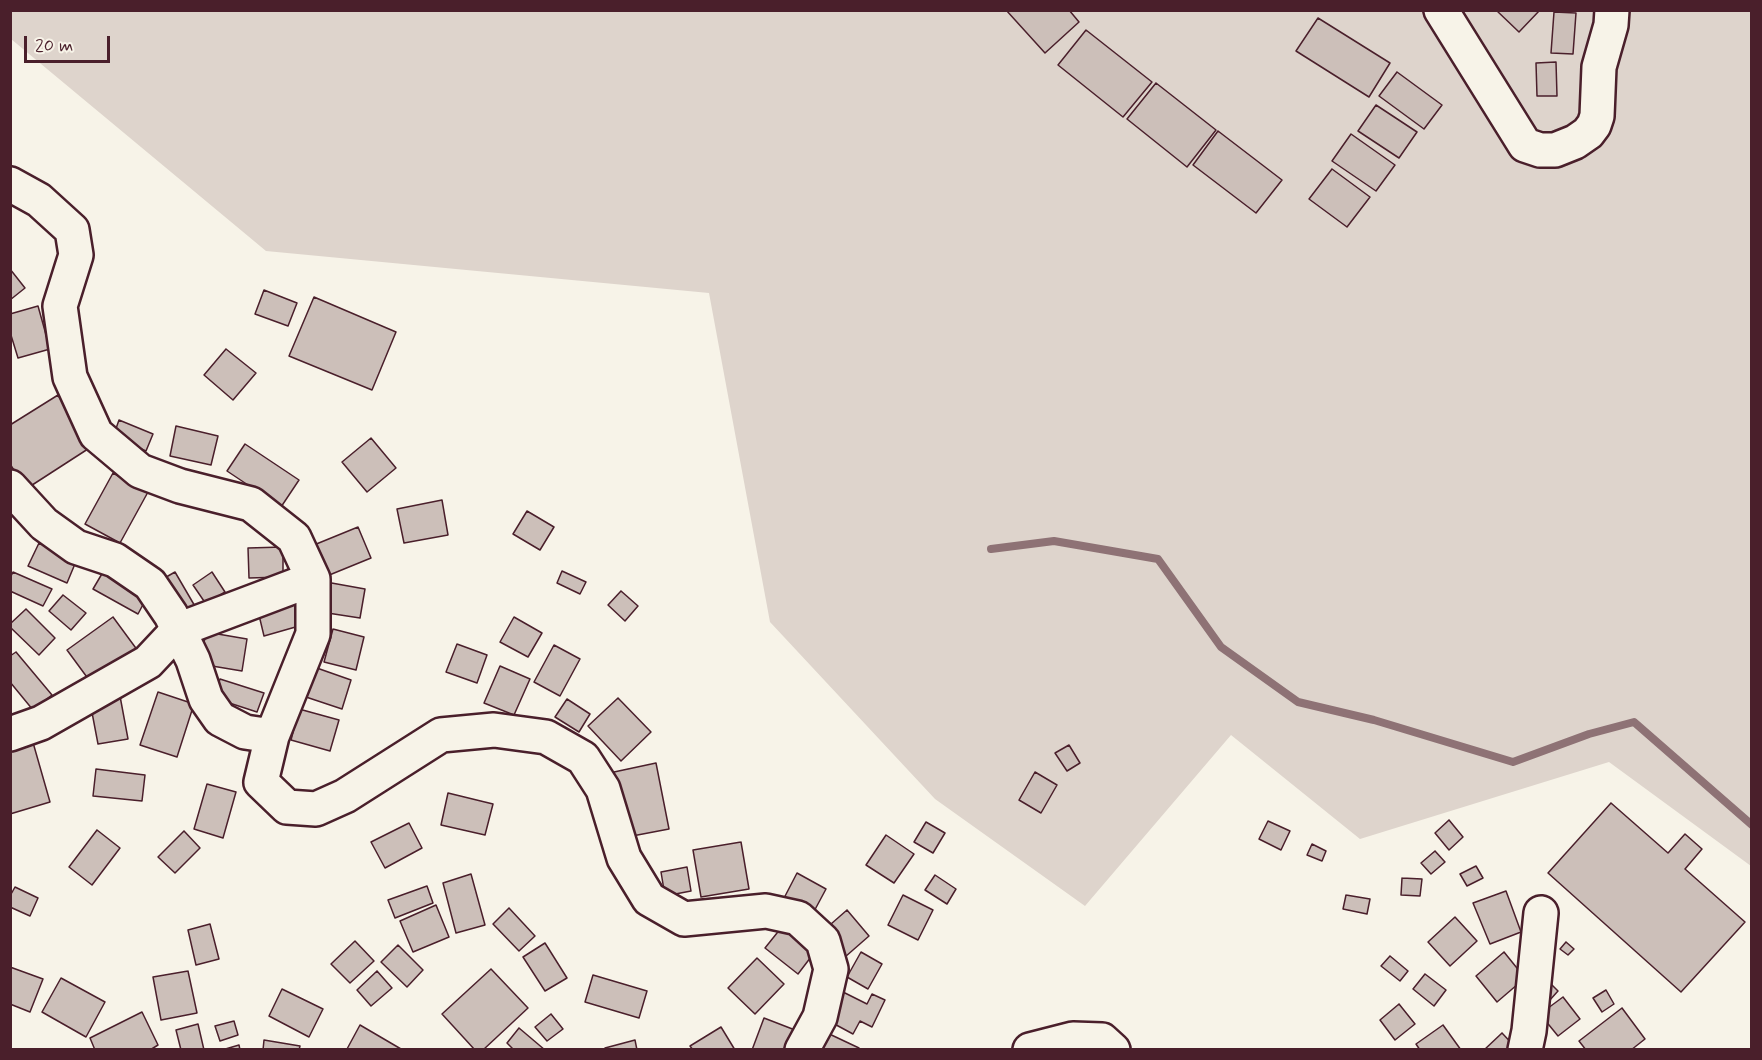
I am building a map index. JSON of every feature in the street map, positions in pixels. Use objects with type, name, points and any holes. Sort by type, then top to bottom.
[{"type":"street","points":[[1441,10],[1525,145],[1540,150],[1555,150],[1575,142],[1588,133],[1598,116],[1599,67],[1611,24],[1612,10]]},
{"type":"street","points":[[10,184],[39,200],[72,230],[76,255],[60,306],[70,377],[96,434],[140,471],[180,486],[251,504],[294,538],[313,579],[313,634],[272,736],[261,782],[287,807],[316,809],[345,796],[441,735],[494,730],[546,737],[583,758],[603,789],[624,858],[649,899],[684,920],[766,911],[798,918],[823,941],[831,969],[820,1017],[802,1050]]},
{"type":"street","points":[[10,487],[44,524],[76,547],[115,560],[150,584],[171,615],[193,660],[206,699],[220,719],[245,732],[272,736]]},
{"type":"street","points":[[10,734],[41,723],[148,662],[178,630],[313,579]]},
{"type":"street","points":[[1525,1050],[1541,913]]},
{"type":"street","points":[[1030,1050],[1073,1039],[1102,1040],[1113,1050]]},
{"type":"shaded area","points":[[10,11],[1751,11],[1751,866],[1609,762],[1360,839],[1231,735],[1085,906],[935,799],[770,622],[709,293],[266,251],[11,39]]},
{"type":"building","points":[[1006,10],[1069,10],[1079,22],[1045,53]]},
{"type":"building","points":[[1496,10],[1540,10],[1519,32]]},
{"type":"building","points":[[1554,12],[1576,13],[1573,54],[1551,53]]},
{"type":"building","points":[[1318,18],[1390,63],[1369,97],[1296,51]]},
{"type":"building","points":[[1086,30],[1152,82],[1123,117],[1058,65]]},
{"type":"building","points":[[1556,62],[1557,96],[1537,96],[1536,63]]},
{"type":"building","points":[[1397,72],[1442,105],[1424,129],[1379,96]]},
{"type":"building","points":[[1156,83],[1216,130],[1187,167],[1127,119]]},
{"type":"building","points":[[1376,105],[1417,132],[1399,158],[1358,131]]},
{"type":"building","points":[[1218,131],[1282,180],[1256,213],[1193,165]]},
{"type":"building","points":[[1351,134],[1395,165],[1376,191],[1332,161]]},
{"type":"building","points":[[1332,169],[1370,197],[1347,227],[1309,199]]},
{"type":"building","points":[[10,269],[25,288],[10,300]]},
{"type":"building","points":[[264,290],[297,303],[288,326],[255,314]]},
{"type":"building","points":[[314,297],[396,332],[372,390],[289,356]]},
{"type":"building","points":[[38,306],[50,349],[18,358],[10,332],[10,314]]},
{"type":"building","points":[[226,349],[256,373],[233,400],[204,375]]},
{"type":"building","points":[[58,395],[91,447],[26,489],[10,464],[10,425]]},
{"type":"building","points":[[119,420],[153,434],[146,451],[113,437]]},
{"type":"building","points":[[176,426],[218,436],[211,465],[170,456]]},
{"type":"building","points":[[371,438],[396,468],[367,492],[342,462]]},
{"type":"building","points":[[245,444],[299,480],[281,507],[227,471]]},
{"type":"building","points":[[113,473],[148,492],[120,543],[85,524]]},
{"type":"building","points":[[442,500],[448,535],[404,543],[397,509]]},
{"type":"building","points":[[527,511],[554,527],[540,550],[513,534]]},
{"type":"building","points":[[358,527],[371,558],[322,578],[309,547]]},
{"type":"building","points":[[39,543],[77,559],[67,583],[28,566]]},
{"type":"building","points":[[283,547],[283,577],[249,578],[248,548]]},
{"type":"building","points":[[562,571],[586,582],[580,594],[557,583]]},
{"type":"building","points":[[13,572],[52,589],[43,606],[10,591],[10,578]]},
{"type":"building","points":[[103,572],[147,597],[138,614],[93,589]]},
{"type":"building","points":[[175,572],[196,608],[182,616],[161,580]]},
{"type":"building","points":[[212,572],[225,592],[206,604],[193,585]]},
{"type":"building","points":[[326,582],[365,589],[360,618],[321,612]]},
{"type":"building","points":[[621,591],[638,606],[625,621],[608,605]]},
{"type":"building","points":[[63,595],[86,613],[71,630],[49,611]]},
{"type":"building","points":[[300,600],[306,624],[264,636],[258,611]]},
{"type":"building","points":[[26,609],[55,638],[39,655],[10,627],[10,624]]},
{"type":"building","points":[[113,617],[138,651],[92,684],[67,650]]},
{"type":"building","points":[[514,617],[542,633],[528,657],[500,642]]},
{"type":"building","points":[[333,629],[364,637],[356,670],[324,662]]},
{"type":"building","points":[[206,632],[247,639],[242,671],[200,664]]},
{"type":"building","points":[[457,644],[487,655],[477,683],[446,672]]},
{"type":"building","points":[[554,645],[580,659],[560,696],[534,682]]},
{"type":"building","points":[[16,652],[52,695],[33,710],[10,682],[10,656]]},
{"type":"building","points":[[500,666],[530,679],[514,715],[484,703]]},
{"type":"building","points":[[314,667],[351,680],[342,709],[303,696]]},
{"type":"building","points":[[220,679],[264,693],[257,712],[214,698]]},
{"type":"building","points":[[158,692],[194,704],[177,757],[140,745]]},
{"type":"building","points":[[120,696],[128,739],[98,744],[90,702]]},
{"type":"building","points":[[618,698],[651,732],[621,761],[588,726]]},
{"type":"building","points":[[567,699],[590,714],[579,732],[555,717]]},
{"type":"building","points":[[299,709],[339,720],[330,751],[291,740]]},
{"type":"building","points":[[32,739],[50,802],[10,814],[10,745]]},
{"type":"building","points":[[1069,745],[1080,763],[1067,771],[1055,753]]},
{"type":"building","points":[[656,763],[669,829],[627,837],[614,772]]},
{"type":"building","points":[[96,769],[145,775],[142,801],[93,796]]},
{"type":"building","points":[[1035,772],[1057,785],[1041,813],[1019,800]]},
{"type":"building","points":[[207,784],[236,792],[223,838],[194,829]]},
{"type":"building","points":[[448,793],[493,804],[485,835],[441,825]]},
{"type":"building","points":[[1611,803],[1668,853],[1685,834],[1702,849],[1685,869],[1745,922],[1681,992],[1548,873]]},
{"type":"building","points":[[1449,820],[1463,837],[1449,850],[1435,833]]},
{"type":"building","points":[[1268,821],[1290,831],[1281,850],[1259,839]]},
{"type":"building","points":[[926,822],[945,833],[933,853],[914,842]]},
{"type":"building","points":[[409,823],[422,848],[385,868],[371,842]]},
{"type":"building","points":[[97,830],[120,848],[92,885],[69,867]]},
{"type":"building","points":[[184,831],[200,848],[175,873],[158,857]]},
{"type":"building","points":[[886,835],[914,854],[894,883],[866,865]]},
{"type":"building","points":[[741,842],[749,889],[701,897],[693,850]]},
{"type":"building","points":[[1312,844],[1326,851],[1322,861],[1307,855]]},
{"type":"building","points":[[1435,851],[1445,862],[1431,874],[1421,863]]},
{"type":"building","points":[[1476,866],[1483,878],[1467,886],[1460,874]]},
{"type":"building","points":[[687,867],[691,891],[665,896],[661,872]]},
{"type":"building","points":[[797,873],[826,889],[811,917],[782,902]]},
{"type":"building","points":[[471,874],[485,925],[456,933],[443,883]]},
{"type":"building","points":[[935,875],[956,889],[947,904],[925,890]]},
{"type":"building","points":[[1402,878],[1422,879],[1420,896],[1401,895]]},
{"type":"building","points":[[427,886],[433,903],[395,918],[388,900]]},
{"type":"building","points":[[15,887],[38,898],[30,916],[10,907],[10,896]]},
{"type":"building","points":[[1506,891],[1521,932],[1490,944],[1473,903]]},
{"type":"building","points":[[903,895],[933,910],[918,940],[888,925]]},
{"type":"building","points":[[1346,895],[1370,899],[1367,914],[1343,909]]},
{"type":"building","points":[[436,905],[449,937],[413,952],[400,921]]},
{"type":"building","points":[[509,908],[535,936],[519,951],[493,924]]},
{"type":"building","points":[[847,910],[869,936],[845,957],[823,931]]},
{"type":"building","points":[[1455,917],[1477,941],[1450,966],[1428,942]]},
{"type":"building","points":[[210,924],[219,959],[196,965],[188,930]]},
{"type":"building","points":[[781,928],[814,953],[798,974],[765,948]]},
{"type":"building","points":[[355,941],[374,961],[350,983],[331,964]]},
{"type":"building","points":[[1566,942],[1574,949],[1568,955],[1560,949]]},
{"type":"building","points":[[545,943],[567,978],[545,991],[523,957]]},
{"type":"building","points":[[398,945],[423,970],[407,987],[381,962]]},
{"type":"building","points":[[861,952],[882,964],[868,989],[847,977]]},
{"type":"building","points":[[1504,952],[1525,978],[1497,1002],[1476,976]]},
{"type":"building","points":[[1390,956],[1408,971],[1400,981],[1381,966]]},
{"type":"building","points":[[757,958],[784,984],[755,1014],[728,988]]},
{"type":"building","points":[[10,967],[43,979],[30,1012],[10,1004]]},
{"type":"building","points":[[491,969],[528,1008],[483,1050],[475,1050],[442,1014]]},
{"type":"building","points":[[188,971],[197,1013],[161,1020],[153,977]]},
{"type":"building","points":[[377,971],[392,988],[371,1006],[357,990]]},
{"type":"building","points":[[1425,974],[1446,990],[1434,1006],[1413,989]]},
{"type":"building","points":[[593,975],[647,991],[639,1018],[585,1002]]},
{"type":"building","points":[[61,978],[105,1002],[86,1037],[42,1012]]},
{"type":"building","points":[[1550,983],[1558,991],[1549,1001],[1541,993]]},
{"type":"building","points":[[282,989],[323,1009],[309,1037],[269,1016]]},
{"type":"building","points":[[1606,990],[1614,1004],[1602,1012],[1593,998]]},
{"type":"building","points":[[841,991],[867,1004],[872,994],[885,1000],[872,1027],[860,1021],[853,1034],[827,1020]]},
{"type":"building","points":[[1563,997],[1580,1019],[1558,1036],[1540,1014]]},
{"type":"building","points":[[1399,1004],[1415,1024],[1395,1040],[1380,1020]]},
{"type":"building","points":[[1622,1008],[1645,1039],[1631,1050],[1586,1050],[1579,1041]]},
{"type":"building","points":[[142,1012],[158,1045],[150,1050],[95,1050],[90,1038]]},
{"type":"building","points":[[551,1014],[563,1029],[547,1041],[535,1027]]},
{"type":"building","points":[[764,1018],[795,1030],[787,1050],[752,1050]]},
{"type":"building","points":[[234,1021],[238,1035],[220,1041],[215,1026]]},
{"type":"building","points":[[198,1024],[204,1050],[181,1050],[176,1030]]},
{"type":"building","points":[[360,1025],[401,1049],[347,1049]]},
{"type":"building","points":[[1443,1025],[1461,1050],[1420,1050],[1416,1044]]},
{"type":"building","points":[[721,1027],[735,1050],[693,1050],[690,1046]]},
{"type":"building","points":[[519,1028],[545,1050],[514,1050],[507,1043]]},
{"type":"building","points":[[823,1031],[859,1048],[858,1050],[813,1050]]},
{"type":"building","points":[[1502,1033],[1517,1049],[1484,1050]]},
{"type":"building","points":[[264,1040],[300,1046],[299,1050],[263,1050]]},
{"type":"building","points":[[635,1040],[637,1050],[605,1050],[605,1048]]},
{"type":"building","points":[[239,1045],[240,1050],[222,1050]]},
{"type":"waterway","points":[[991,549],[1054,541],[1158,559],[1221,647],[1298,702],[1374,720],[1513,762],[1589,734],[1634,722],[1752,825]]}]
